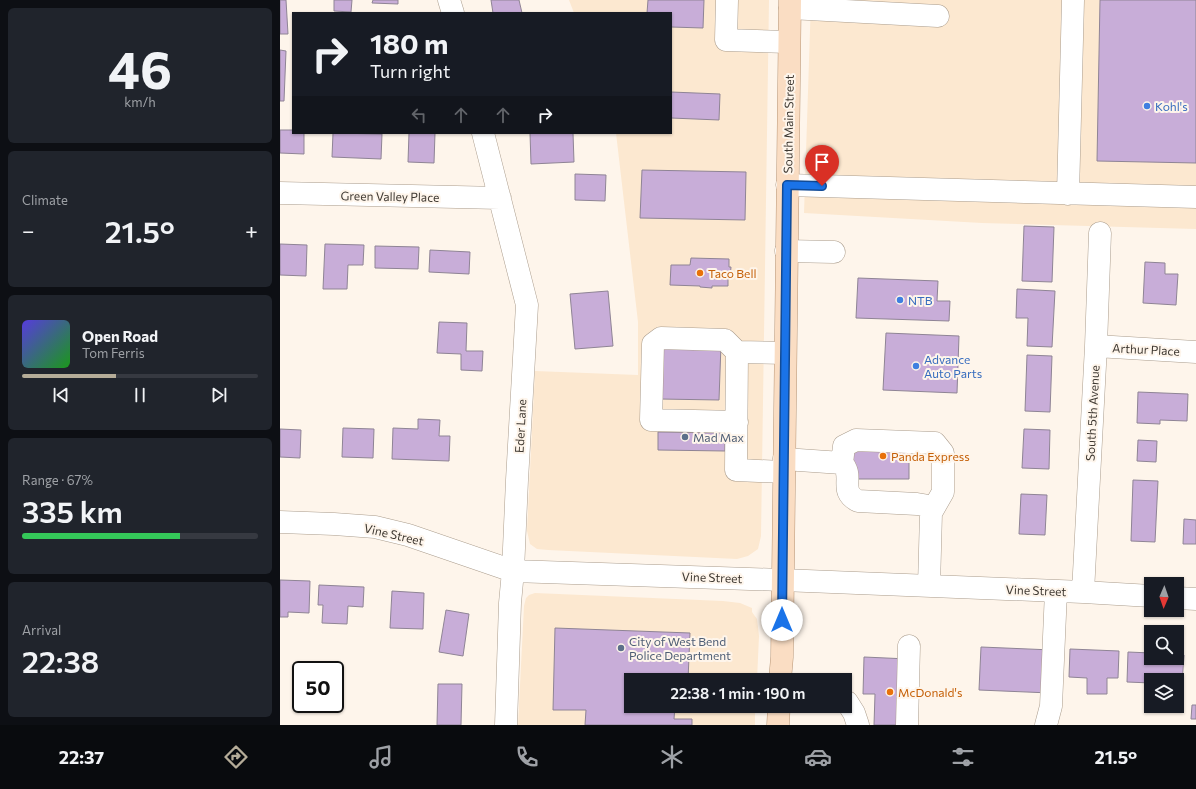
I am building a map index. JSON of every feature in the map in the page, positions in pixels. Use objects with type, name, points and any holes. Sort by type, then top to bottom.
[{"type":"main road","name":"South Main Street","points":[[781,673],[790,4]]},
{"type":"main road","points":[[778,725],[779,713]]},
{"type":"street","points":[[449,0],[453,12]]},
{"type":"street","points":[[727,0],[726,40],[789,42]]},
{"type":"street","points":[[1068,194],[1073,0]]},
{"type":"street","points":[[790,4],[938,16]]},
{"type":"street","name":"Eder Lane","points":[[483,134],[527,305],[510,603],[506,725]]},
{"type":"street","points":[[787,185],[1196,197]]},
{"type":"street","name":"Green Valley Place","points":[[280,193],[500,198]]},
{"type":"street","name":"South 5th Avenue","points":[[1082,592],[1096,346],[1100,233]]},
{"type":"street","points":[[786,251],[834,252]]},
{"type":"street","points":[[737,422],[651,420],[653,344],[662,338],[725,340],[737,352],[785,353]]},
{"type":"street","name":"Arthur Place","points":[[1096,346],[1196,352]]},
{"type":"street","points":[[737,352],[736,470],[784,465],[842,463]]},
{"type":"street","points":[[929,586],[931,513],[929,506],[858,501],[851,498],[848,493],[848,474],[842,463],[844,446],[856,440],[936,443],[943,453],[943,492],[931,513]]},
{"type":"street","name":"Vine Street","points":[[280,522],[376,527],[408,535],[513,571],[782,580],[1144,596]]},
{"type":"street","points":[[1046,725],[1051,706],[1056,591]]},
{"type":"street","points":[[1184,598],[1196,599]]},
{"type":"street","points":[[907,725],[909,646]]},
{"type":"street","points":[[852,710],[858,725]]},
{"type":"shaded area","points":[[569,0],[769,0],[761,536],[758,549],[748,556],[737,559],[548,550],[537,549],[530,544],[527,531],[535,371],[638,375],[638,322],[616,134],[672,134],[672,12],[574,12]]},
{"type":"shaded area","points":[[811,0],[1196,0],[1196,229],[982,223],[804,213]]},
{"type":"shaded area","points":[[535,593],[723,601],[740,603],[752,608],[752,612],[757,619],[759,636],[757,673],[624,673],[624,713],[755,713],[755,725],[518,725],[524,606],[526,598]]},
{"type":"building","points":[[280,0],[286,0],[288,34],[280,34]]},
{"type":"building","points":[[334,0],[352,0],[351,12],[334,11]]},
{"type":"building","points":[[373,0],[398,0],[398,4],[372,3]]},
{"type":"building","points":[[491,0],[519,0],[522,12],[493,12]]},
{"type":"building","points":[[648,0],[704,0],[703,28],[672,27],[672,12],[647,12]]},
{"type":"building","name":"Kohl's","points":[[1100,0],[1196,0],[1196,163],[1097,161]]},
{"type":"building","points":[[280,50],[286,51],[284,101],[280,101]]},
{"type":"building","points":[[672,92],[720,94],[719,120],[672,118]]},
{"type":"building","points":[[280,130],[292,130],[292,134],[304,134],[304,154],[280,153]]},
{"type":"building","points":[[333,134],[382,134],[381,159],[332,157]]},
{"type":"building","points":[[409,134],[435,134],[434,163],[408,162]]},
{"type":"building","points":[[530,134],[573,134],[574,162],[531,164]]},
{"type":"building","points":[[642,170],[746,172],[745,220],[640,218]]},
{"type":"building","points":[[575,174],[606,175],[605,201],[575,200]]},
{"type":"building","points":[[1024,226],[1054,227],[1052,282],[1022,281]]},
{"type":"building","points":[[280,244],[307,245],[306,276],[280,275]]},
{"type":"building","points":[[325,244],[364,245],[363,265],[348,265],[347,289],[323,289]]},
{"type":"building","points":[[375,246],[419,247],[418,269],[375,268]]},
{"type":"building","points":[[430,250],[470,252],[469,274],[429,272]]},
{"type":"building","name":"Taco Bell","points":[[691,258],[729,259],[729,267],[731,267],[728,286],[712,286],[712,288],[670,285],[671,265],[690,265]]},
{"type":"building","points":[[1145,262],[1165,263],[1165,274],[1178,274],[1176,305],[1143,303]]},
{"type":"building","points":[[858,278],[938,281],[937,301],[950,301],[949,321],[856,318]]},
{"type":"building","points":[[1017,289],[1055,291],[1052,347],[1027,346],[1028,318],[1016,318]]},
{"type":"building","points":[[608,291],[613,346],[575,349],[570,294]]},
{"type":"building","points":[[439,322],[467,323],[466,351],[483,351],[482,371],[461,370],[461,354],[437,353]]},
{"type":"building","points":[[886,333],[959,336],[957,393],[883,390]]},
{"type":"building","points":[[661,342],[721,344],[719,400],[660,399]]},
{"type":"building","points":[[1027,355],[1052,356],[1050,412],[1025,411]]},
{"type":"building","points":[[1138,392],[1188,394],[1187,421],[1160,420],[1160,424],[1137,423]]},
{"type":"building","points":[[418,419],[440,420],[439,436],[450,436],[449,461],[392,459],[393,428],[418,429]]},
{"type":"building","points":[[343,428],[374,429],[373,458],[342,457]]},
{"type":"building","points":[[280,429],[301,430],[300,458],[280,457]]},
{"type":"building","points":[[1024,429],[1050,430],[1049,469],[1022,468]]},
{"type":"building","points":[[658,432],[725,433],[725,451],[658,450]]},
{"type":"building","points":[[1138,440],[1157,441],[1156,462],[1137,461]]},
{"type":"building","points":[[853,444],[909,444],[909,479],[853,479]]},
{"type":"building","points":[[1133,480],[1158,481],[1155,542],[1131,541]]},
{"type":"building","points":[[1021,494],[1047,495],[1045,535],[1019,534]]},
{"type":"building","points":[[1184,519],[1196,520],[1196,544],[1183,544]]},
{"type":"building","points":[[280,580],[310,581],[309,613],[288,612],[288,617],[280,617]]},
{"type":"building","points":[[319,585],[364,587],[363,607],[348,606],[347,624],[322,623],[323,605],[318,605]]},
{"type":"building","points":[[392,591],[424,593],[423,629],[390,628]]},
{"type":"building","points":[[446,610],[469,614],[463,656],[439,652]]},
{"type":"building","points":[[555,628],[690,633],[688,673],[624,673],[624,713],[674,713],[674,719],[692,719],[692,725],[585,725],[586,710],[553,710]]},
{"type":"building","points":[[981,647],[1052,650],[1050,693],[979,690]]},
{"type":"building","points":[[1070,649],[1119,651],[1118,678],[1107,678],[1107,694],[1087,694],[1087,678],[1069,677]]},
{"type":"building","points":[[1128,652],[1144,653],[1144,665],[1183,665],[1183,673],[1144,673],[1144,683],[1127,682]]},
{"type":"building","points":[[864,657],[908,659],[906,725],[874,725],[875,694],[863,694]]},
{"type":"building","points":[[438,684],[462,684],[461,725],[437,725]]},
{"type":"building","points":[[1192,705],[1196,705],[1196,719],[1191,719]]},
{"type":"place","name":"Kohl's","points":[[1147,106]]},
{"type":"place","name":"Taco Bell","points":[[700,273]]},
{"type":"place","name":"NTB","points":[[900,300]]},
{"type":"place","name":"Advance Auto Parts","points":[[916,366]]},
{"type":"place","name":"Mad Max","points":[[685,437]]},
{"type":"place","name":"Panda Express","points":[[883,456]]},
{"type":"place","name":"City of West Bend Police Department","points":[[621,648]]},
{"type":"place","name":"McDonald's","points":[[890,692]]},
{"type":"route","points":[[782,620],[787,185],[822,186]]}]
